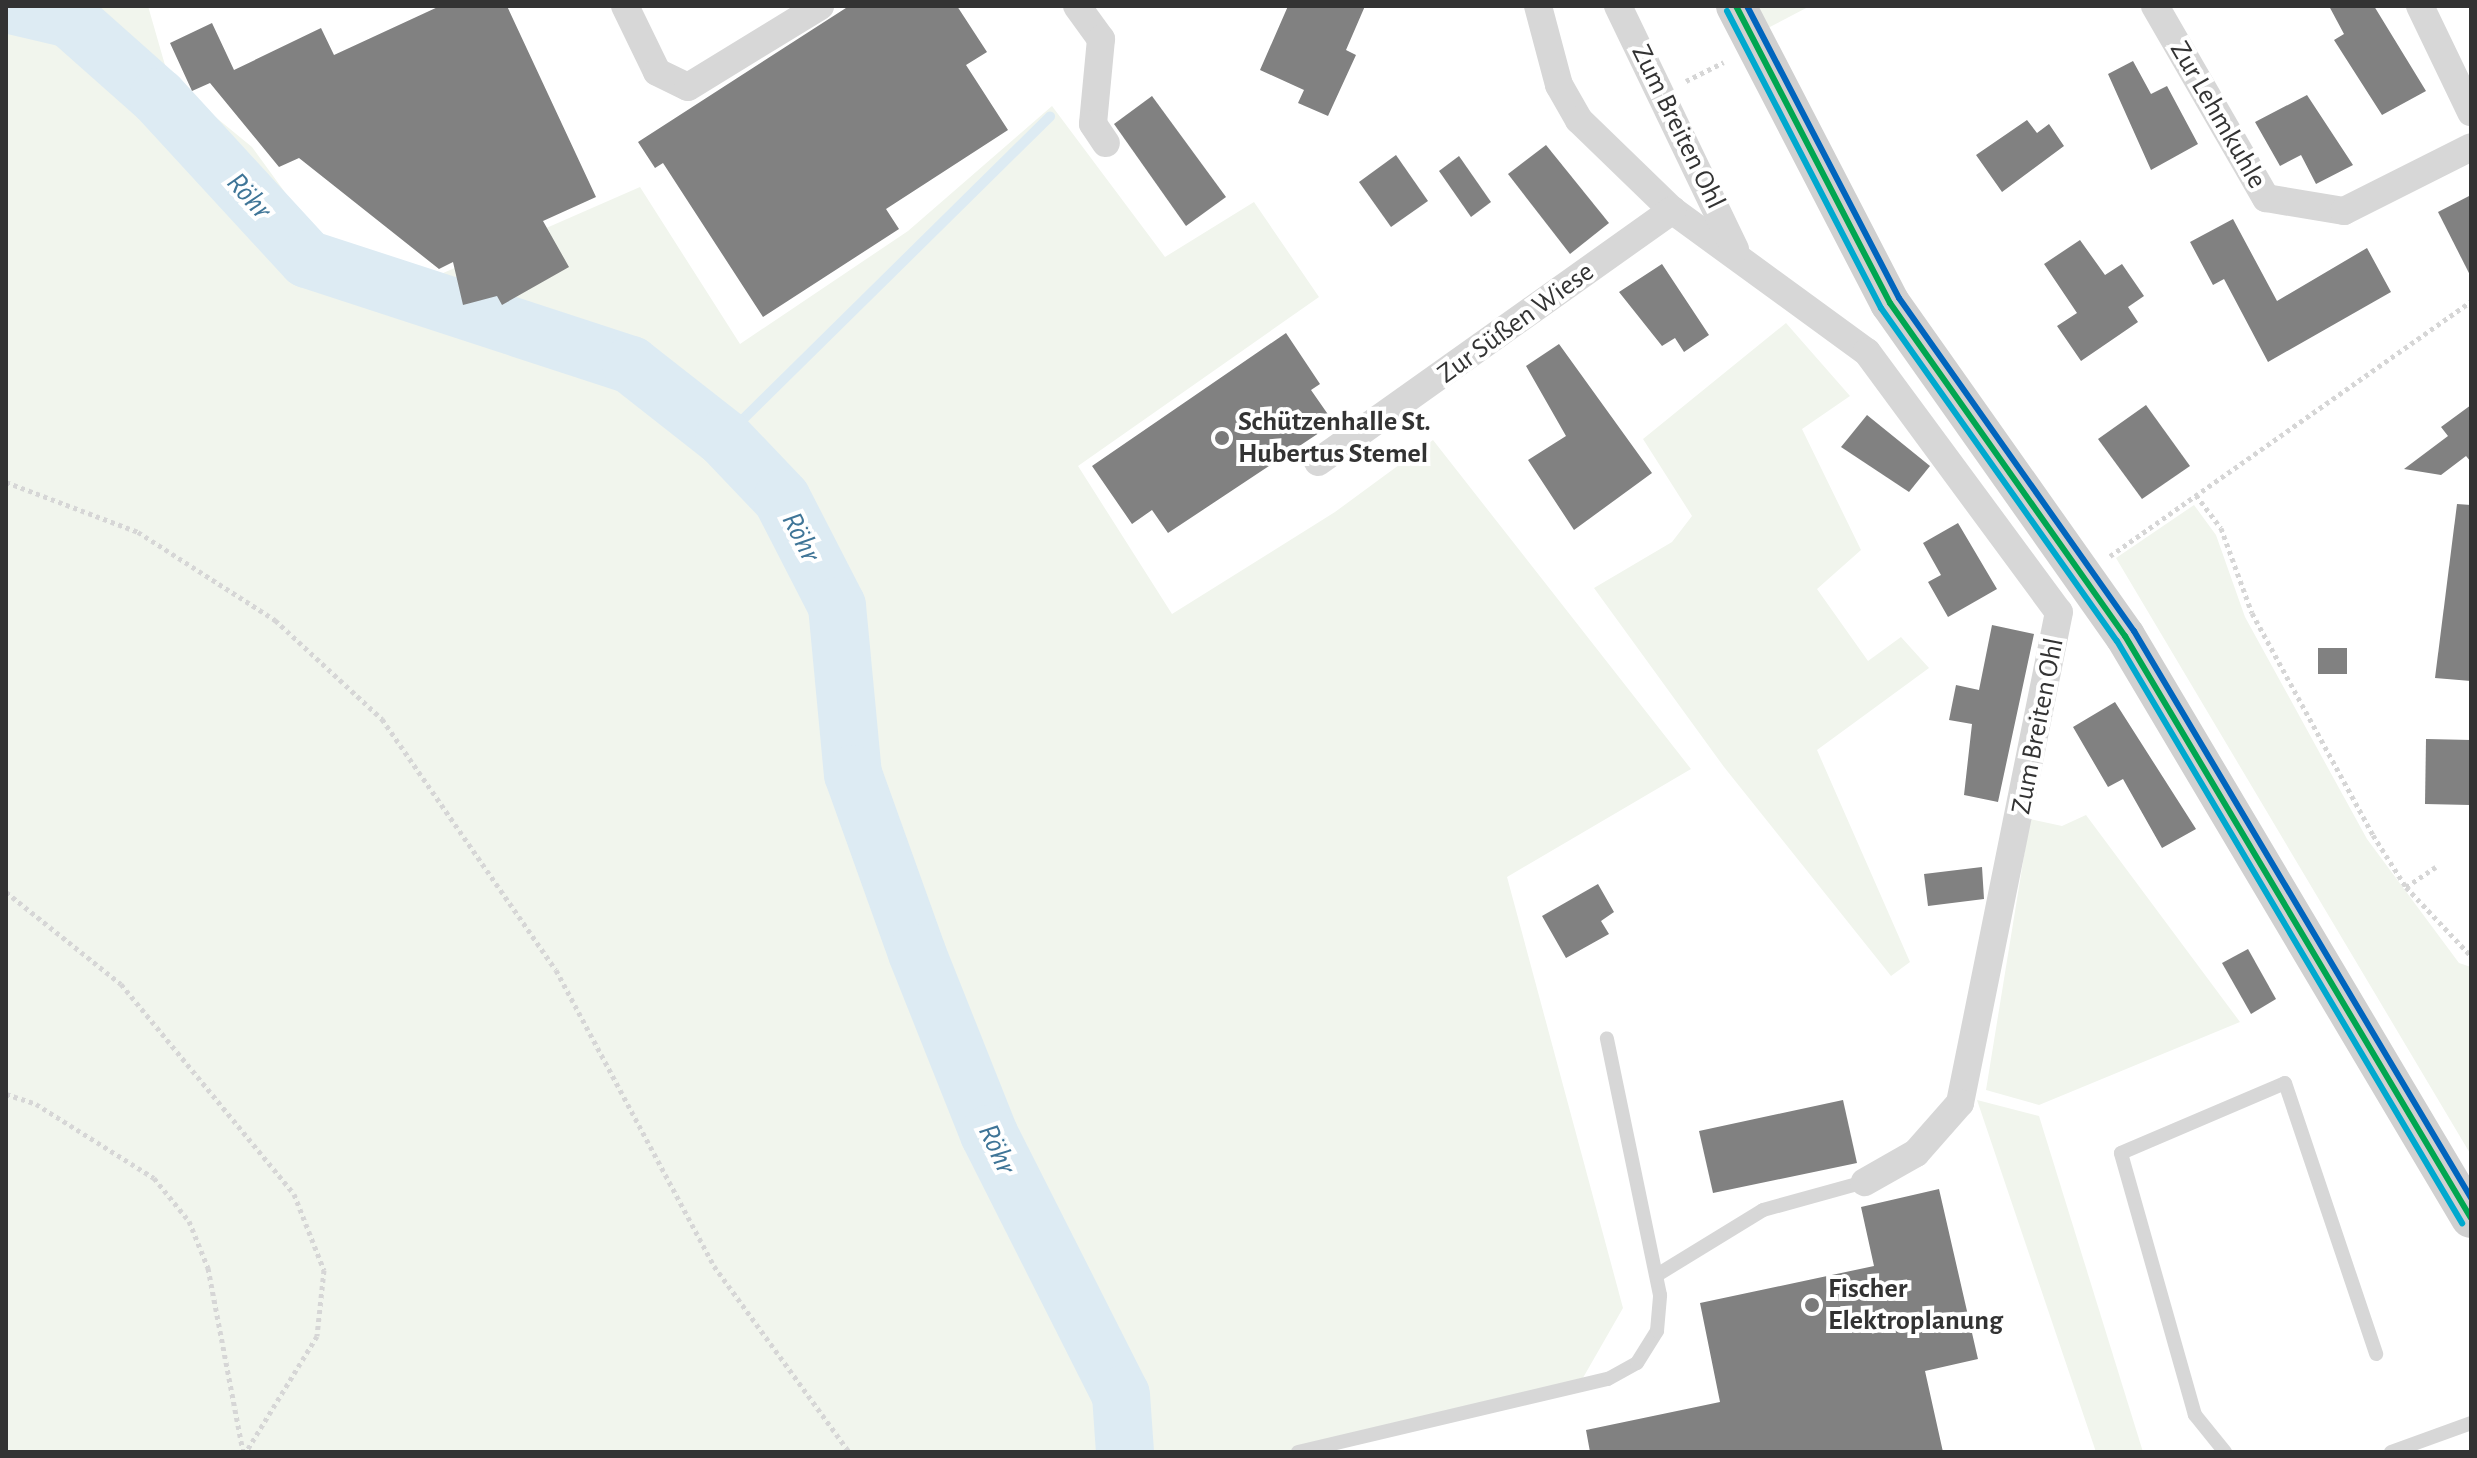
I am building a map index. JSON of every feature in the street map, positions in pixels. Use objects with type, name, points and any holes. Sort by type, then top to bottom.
[{"type":"main road","points":[[1736,6],[1753,48],[1890,303],[2083,575],[2471,1218]]},
{"type":"street","points":[[625,6],[657,72],[688,87],[820,6]]},
{"type":"street","points":[[1077,6],[1101,39],[1093,124],[1106,143]]},
{"type":"street","name":"Zum Breiten Ohl","points":[[1538,6],[1559,85],[1579,120],[1672,210],[1735,249],[1867,352],[2059,612],[1960,1103],[1916,1153],[1865,1182]]},
{"type":"street","name":"Zum Breiten Ohl","points":[[1618,6],[1664,92],[1735,249]]},
{"type":"street","name":"Zur Lehmkuhle","points":[[2155,6],[2266,198],[2344,211],[2471,147]]},
{"type":"street","points":[[2420,6],[2471,112]]},
{"type":"street","name":"Zur Süßen Wiese","points":[[1318,462],[1672,210]]},
{"type":"lane","points":[[1298,1452],[1608,1379],[1637,1363],[1657,1331],[1657,1275],[1607,1038]]},
{"type":"lane","points":[[2225,1452],[2195,1415],[2121,1153],[2285,1083],[2376,1354]]},
{"type":"lane","points":[[1657,1275],[1763,1210],[1865,1182]]},
{"type":"lane","points":[[2391,1452],[2471,1423]]},
{"type":"path","points":[[1664,92],[1753,48]]},
{"type":"path","points":[[2083,575],[2471,301]]},
{"type":"path","points":[[6,482],[138,532],[275,620],[382,719],[556,970],[714,1266],[849,1452]]},
{"type":"path","points":[[2196,495],[2221,528],[2252,613],[2406,887],[2471,956]]},
{"type":"path","points":[[2406,887],[2436,867]]},
{"type":"path","points":[[6,892],[121,984],[294,1194],[324,1270],[317,1336],[245,1452]]},
{"type":"path","points":[[6,1094],[36,1104],[154,1178],[189,1221],[208,1268],[245,1452]]},
{"type":"shaded area","points":[[6,6],[148,6],[169,79],[252,147],[316,235],[434,277],[640,187],[740,344],[908,231],[1052,106],[1165,257],[1254,202],[1319,297],[1078,466],[1172,614],[1335,512],[1433,440],[1691,769],[1507,877],[1623,1308],[1576,1390],[1294,1452],[6,1452]]},
{"type":"shaded area","points":[[1758,6],[1810,6],[1768,28]]},
{"type":"shaded area","points":[[1786,323],[1850,396],[1802,429],[1861,550],[1817,589],[1868,661],[1901,637],[1929,668],[1817,750],[1910,962],[1891,976],[1724,767],[1594,588],[1672,542],[1692,516],[1643,439]]},
{"type":"shaded area","points":[[2194,505],[2216,535],[2245,617],[2367,839],[2459,963],[2471,967],[2471,1155],[2116,558]]},
{"type":"shaded area","points":[[2086,815],[2240,1022],[2039,1105],[1986,1090],[2030,819],[2062,826]]},
{"type":"shaded area","points":[[1977,1100],[2039,1116],[2143,1452],[2096,1452]]},
{"type":"building","points":[[440,6],[507,6],[596,197],[543,221],[569,267],[502,305],[497,296],[463,305],[453,262],[439,269],[299,158],[279,167],[210,83],[192,91],[170,43],[212,23],[234,70],[321,28],[334,55]]},
{"type":"building","points":[[849,6],[957,6],[987,52],[966,65],[1008,130],[886,209],[899,229],[763,317],[663,163],[655,168],[638,142]]},
{"type":"building","points":[[1288,6],[1365,6],[1346,50],[1356,55],[1328,116],[1298,103],[1304,90],[1260,70]]},
{"type":"building","points":[[2329,6],[2374,6],[2426,91],[2382,115],[2334,40],[2344,34]]},
{"type":"building","points":[[2133,61],[2151,94],[2167,86],[2198,144],[2151,170],[2108,74]]},
{"type":"building","points":[[2307,95],[2353,165],[2316,184],[2301,155],[2280,166],[2255,122]]},
{"type":"building","points":[[1152,96],[1226,197],[1186,226],[1114,124]]},
{"type":"building","points":[[2027,120],[2037,133],[2049,124],[2064,146],[2002,192],[1976,155]]},
{"type":"building","points":[[1546,145],[1609,223],[1570,254],[1508,174]]},
{"type":"building","points":[[1396,155],[1428,201],[1391,227],[1359,182]]},
{"type":"building","points":[[1459,156],[1491,202],[1471,217],[1439,171]]},
{"type":"building","points":[[2471,195],[2471,277],[2438,212]]},
{"type":"building","points":[[2233,219],[2277,301],[2367,248],[2391,292],[2268,362],[2224,279],[2213,285],[2190,242]]},
{"type":"building","points":[[2080,240],[2105,275],[2122,264],[2144,296],[2128,307],[2138,322],[2081,361],[2057,326],[2077,313],[2044,264]]},
{"type":"building","points":[[1662,264],[1709,335],[1684,352],[1675,338],[1662,346],[1619,292]]},
{"type":"building","name":"Schützenhalle St. Hubertus Stemel","points":[[1286,333],[1320,384],[1311,390],[1334,423],[1168,533],[1152,510],[1132,524],[1092,466]]},
{"type":"building","points":[[1559,344],[1652,473],[1574,530],[1528,460],[1566,436],[1526,366]]},
{"type":"building","points":[[2146,405],[2190,466],[2142,499],[2098,439]]},
{"type":"building","points":[[2471,405],[2471,462],[2466,456],[2441,475],[2404,469],[2448,436],[2441,427]]},
{"type":"building","points":[[1867,415],[1930,466],[1909,492],[1841,447]]},
{"type":"building","points":[[2457,504],[2471,505],[2471,681],[2435,678]]},
{"type":"building","points":[[1958,523],[1997,589],[1948,617],[1928,582],[1941,575],[1923,543]]},
{"type":"building","points":[[1992,625],[2034,634],[1998,802],[1964,795],[1972,724],[1949,720],[1956,685],[1979,690]]},
{"type":"building","points":[[2318,648],[2347,648],[2347,674],[2318,674]]},
{"type":"building","points":[[2115,702],[2196,829],[2162,848],[2123,779],[2108,787],[2073,727]]},
{"type":"building","points":[[2426,739],[2471,740],[2470,805],[2425,804]]},
{"type":"building","points":[[1982,867],[1984,899],[1928,906],[1924,874]]},
{"type":"building","points":[[1598,884],[1614,912],[1601,921],[1609,934],[1566,958],[1542,916]]},
{"type":"building","points":[[2248,949],[2276,999],[2251,1014],[2222,963]]},
{"type":"building","points":[[1843,1100],[1857,1163],[1713,1193],[1699,1131]]},
{"type":"building","points":[[1939,1189],[1978,1359],[1925,1371],[1943,1452],[1590,1452],[1586,1430],[1720,1402],[1700,1303],[1874,1266],[1861,1207]]},
{"type":"waterway","name":"Röhr","points":[[15,6],[70,19],[158,97],[307,259],[631,365],[724,438],[782,499],[837,606],[853,774],[917,953],[989,1134],[1121,1395],[1125,1452]]},
{"type":"waterway","points":[[724,438],[1050,117]]},
{"type":"transit line","points":[[1736,6],[1890,303],[2125,636],[2471,1218]]},
{"type":"transit line","points":[[1747,6],[1899,298],[2134,631],[2471,1198]]},
{"type":"transit line","points":[[1727,11],[1881,308],[2117,641],[2462,1223]]},
{"type":"place","name":"Schützenhalle St. Hubertus Stemel","points":[[1222,438]]},
{"type":"place","name":"Fischer Elektroplanung","points":[[1812,1305]]}]
